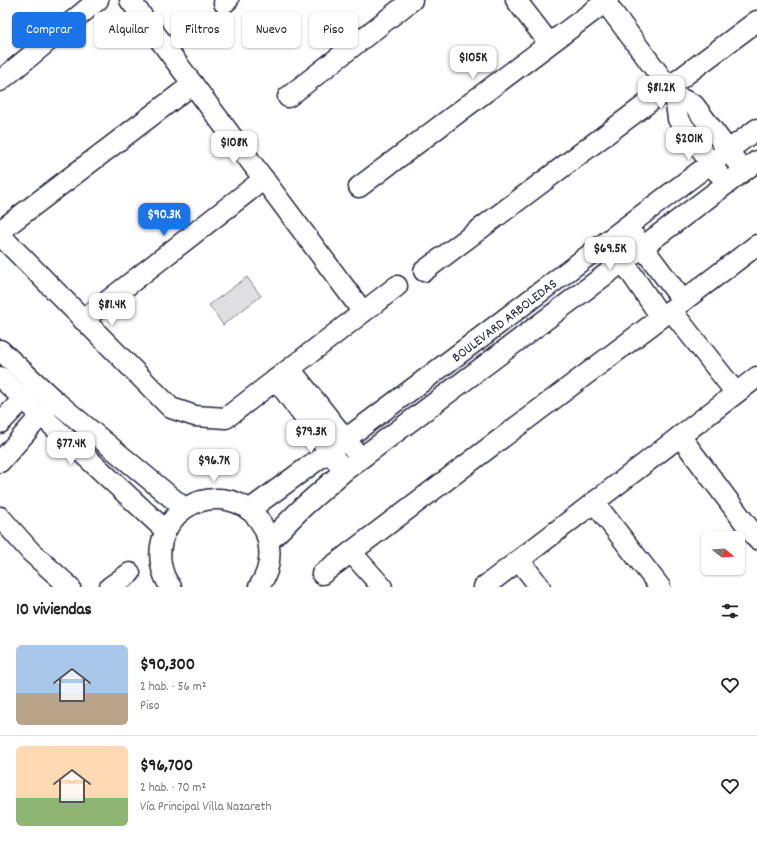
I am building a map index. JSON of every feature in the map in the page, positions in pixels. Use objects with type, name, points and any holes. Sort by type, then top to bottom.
[{"type":"street","points":[[0,81],[98,0]]},
{"type":"street","points":[[130,0],[364,312]]},
{"type":"street","points":[[288,97],[412,0]]},
{"type":"street","points":[[516,0],[550,43]]},
{"type":"street","points":[[359,187],[606,1],[671,92],[678,119],[726,184]]},
{"type":"street","points":[[424,271],[671,92],[757,21]]},
{"type":"street","points":[[0,231],[193,84]]},
{"type":"street","points":[[671,92],[694,105],[728,150],[750,166]]},
{"type":"street","name":"BOULEVARD ARBOLEDAS","points":[[249,510],[346,440],[608,240],[757,129]]},
{"type":"street","name":"BOULEVARD ARBOLEDAS","points":[[269,541],[303,507],[360,458],[750,166]]},
{"type":"street","points":[[83,320],[264,179]]},
{"type":"street","points":[[627,226],[642,247],[672,309]]},
{"type":"street","points":[[0,235],[171,408],[195,416],[226,418],[397,286]]},
{"type":"street","points":[[608,240],[623,262],[672,309],[736,393]]},
{"type":"street","points":[[322,574],[757,245]]},
{"type":"street","points":[[0,350],[54,400],[184,508]]},
{"type":"street","points":[[283,374],[346,440],[360,458]]},
{"type":"street","points":[[283,374],[330,452],[344,471]]},
{"type":"street","points":[[0,377],[165,530]]},
{"type":"street","points":[[484,587],[757,377]]},
{"type":"street","points":[[0,423],[37,384]]},
{"type":"street","points":[[0,462],[54,400]]},
{"type":"street","points":[[680,436],[757,539]]},
{"type":"street","points":[[171,587],[167,583],[161,566],[160,548],[165,530],[173,518],[184,508],[200,500],[217,499],[234,502],[249,510],[258,519],[264,529],[269,541],[270,554],[265,584]]},
{"type":"street","points":[[594,502],[660,587]]},
{"type":"street","points":[[0,517],[31,552],[70,587]]},
{"type":"street","points":[[351,552],[382,587]]},
{"type":"street","points":[[519,560],[540,587]]},
{"type":"street","points":[[110,587],[130,573]]},
{"type":"shaded area","points":[[247,277],[261,296],[223,325],[209,305]]}]
